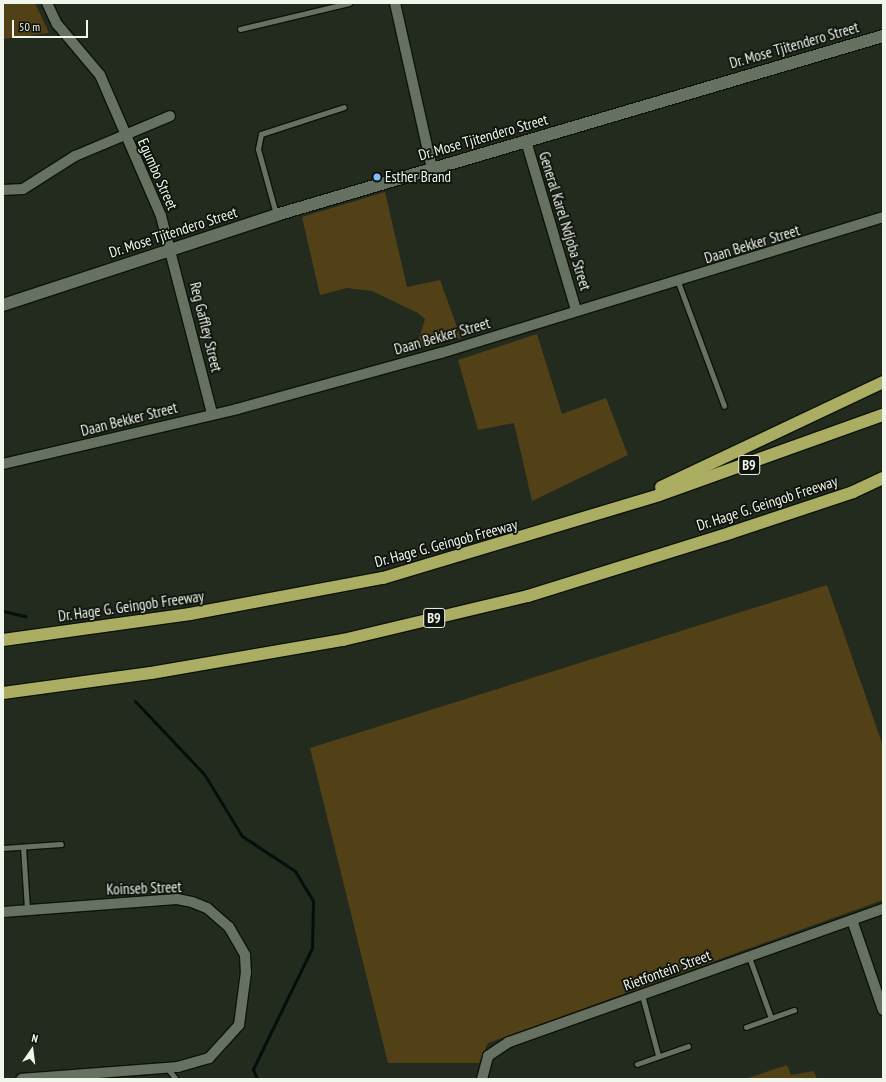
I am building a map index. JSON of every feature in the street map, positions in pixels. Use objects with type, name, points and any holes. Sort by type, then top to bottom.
[{"type":"highway","points":[[613,510],[883,382]]},
{"type":"highway","name":"Dr. Hage G. Geingob Freeway","points":[[3,640],[190,614],[383,578],[613,510],[883,415]]},
{"type":"highway","name":"Dr. Hage G. Geingob Freeway","points":[[3,692],[151,673],[335,642],[520,598],[853,492],[883,478]]},
{"type":"highway","points":[[853,492],[883,483]]},
{"type":"street","name":"Egumbo Street","points":[[47,3],[57,24],[100,75],[171,248]]},
{"type":"street","points":[[395,3],[432,168]]},
{"type":"street","name":"Dr. Mose Tjitendero Street","points":[[3,304],[276,215],[883,36]]},
{"type":"street","name":"Egumbo Street","points":[[125,136],[170,116]]},
{"type":"street","points":[[3,190],[23,188],[75,156],[125,136]]},
{"type":"street","name":"General Karel Ndjoba Street","points":[[526,141],[576,310]]},
{"type":"street","name":"Daan Bekker Street","points":[[3,464],[212,413],[441,353],[576,310],[678,282],[883,217]]},
{"type":"street","name":"Reg Gaffley Street","points":[[171,248],[212,413]]},
{"type":"street","name":"Koinseb Street","points":[[3,912],[177,899],[207,908],[229,927],[245,955],[246,972],[239,1025],[209,1058],[166,1068],[21,1079]]},
{"type":"street","name":"Rietfontein Street","points":[[482,1079],[484,1064],[493,1049],[883,909]]},
{"type":"street","points":[[852,920],[883,1010]]},
{"type":"lane","points":[[240,29],[349,3]]},
{"type":"lane","points":[[276,215],[258,149],[261,134],[344,107]]},
{"type":"lane","points":[[678,282],[724,406]]},
{"type":"lane","points":[[3,848],[61,844]]},
{"type":"lane","points":[[23,847],[28,909]]},
{"type":"lane","points":[[749,957],[771,1018]]},
{"type":"lane","points":[[642,995],[658,1055]]},
{"type":"lane","points":[[746,1027],[794,1010]]},
{"type":"lane","points":[[637,1064],[658,1055],[688,1046]]},
{"type":"lane","points":[[166,1068],[176,1079]]},
{"type":"shaded area","points":[[3,3],[35,3],[49,33],[3,39]]},
{"type":"shaded area","points":[[385,192],[407,287],[440,280],[461,338],[416,349],[425,319],[418,313],[372,291],[347,288],[320,295],[302,217]]},
{"type":"shaded area","points":[[537,334],[562,414],[606,398],[628,455],[532,501],[514,423],[478,430],[458,360]]},
{"type":"shaded area","points":[[827,585],[883,746],[883,900],[488,1043],[479,1063],[388,1063],[310,748]]},
{"type":"shaded area","points":[[787,1065],[791,1075],[814,1071],[817,1079],[745,1079]]},
{"type":"waterway","points":[[3,611],[25,616]]},
{"type":"waterway","points":[[135,701],[204,774],[242,836],[295,871],[313,901],[312,948],[253,1069],[257,1079]]},
{"type":"place","name":"Esther Brand","points":[[377,177]]}]
